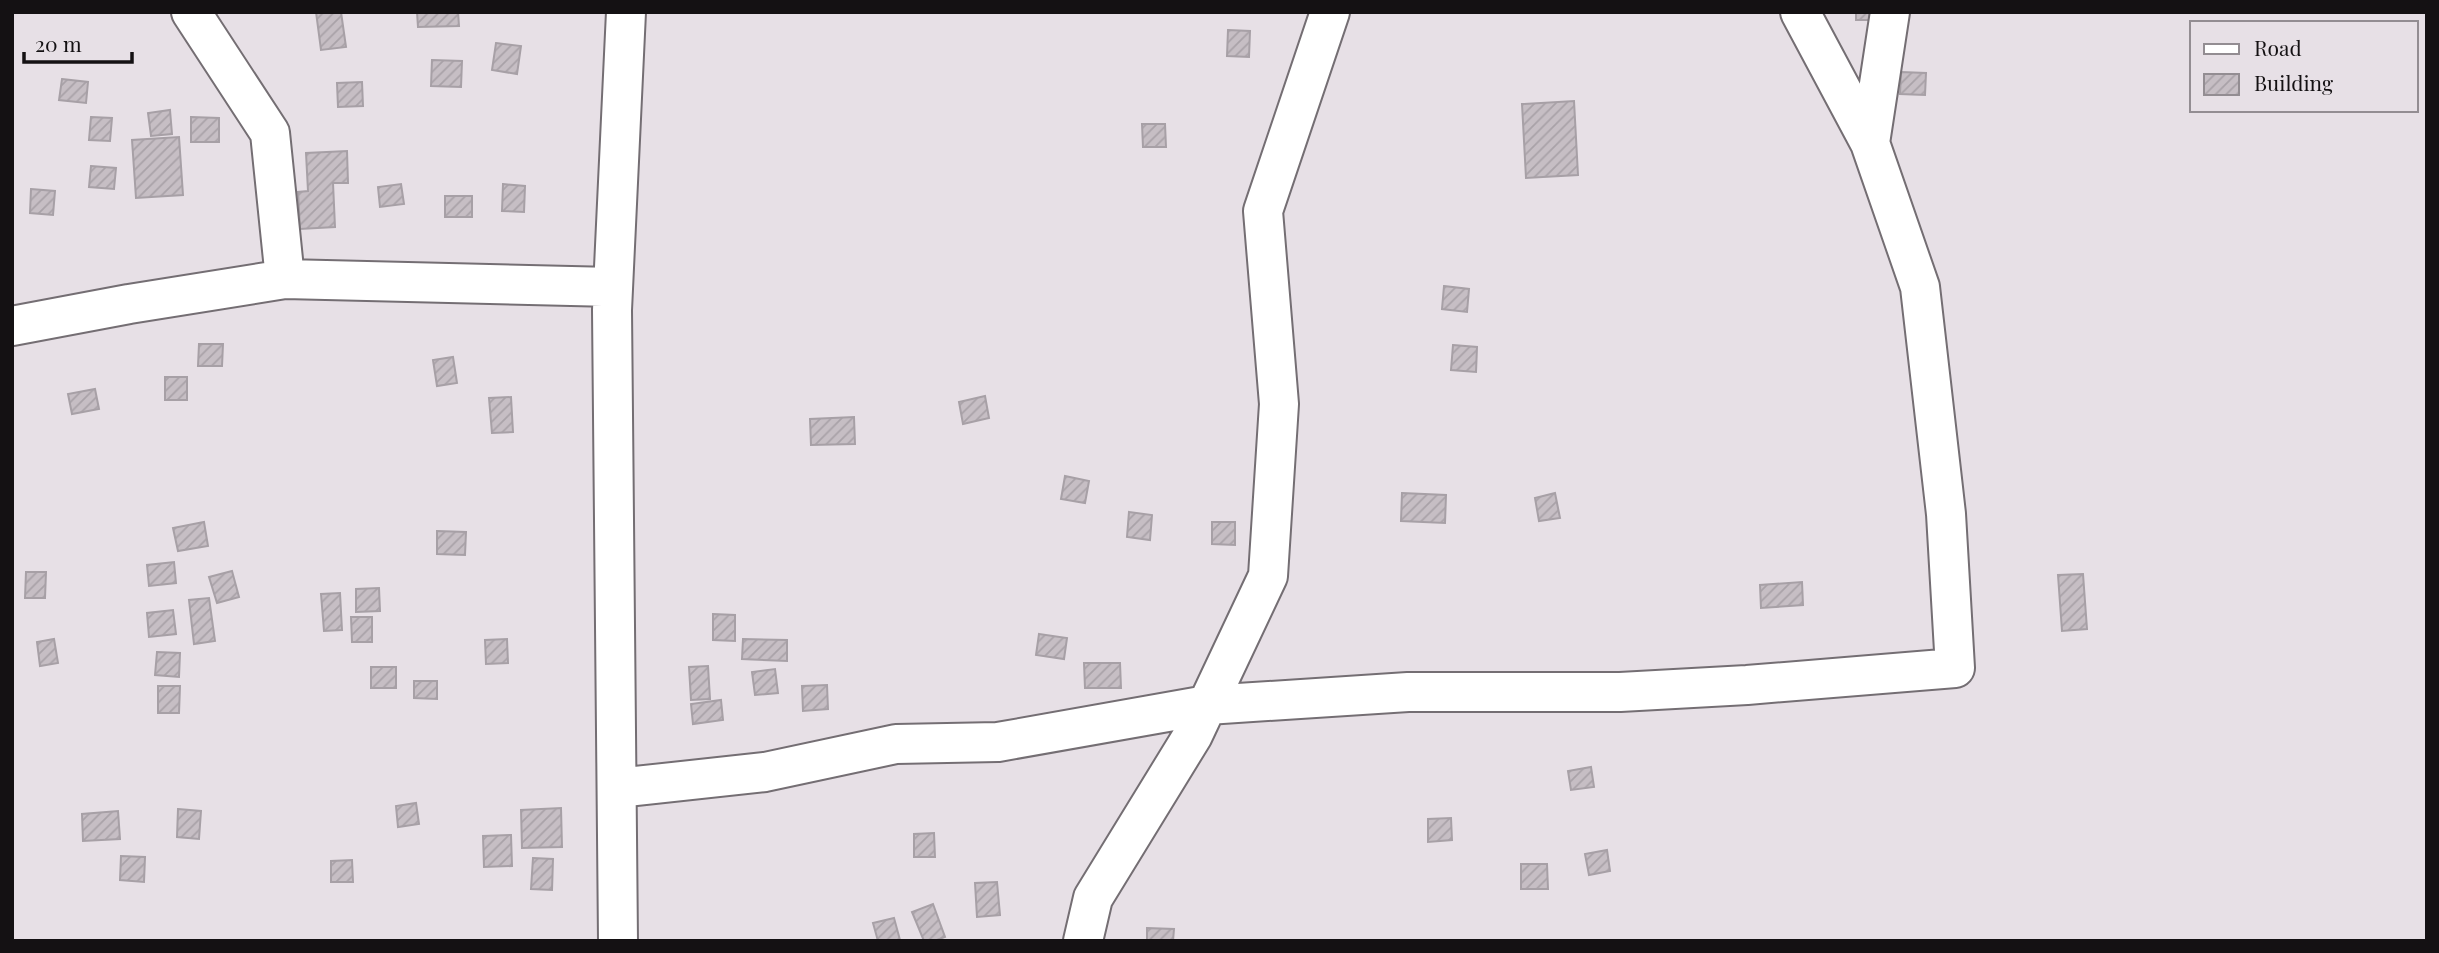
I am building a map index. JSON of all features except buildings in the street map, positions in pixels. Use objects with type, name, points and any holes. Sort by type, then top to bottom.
[{"type":"street","points":[[191,12],[270,133],[285,279]]},
{"type":"street","points":[[618,941],[613,287],[626,12]]},
{"type":"street","points":[[1083,941],[1094,898],[1193,735],[1268,576],[1279,404],[1264,211],[1331,12]]},
{"type":"street","points":[[617,788],[765,772],[896,744],[998,742],[1207,705],[1408,692],[1620,692],[1955,668],[1946,514],[1920,287],[1870,144],[1800,12]]},
{"type":"street","points":[[1870,144],[1890,12]]},
{"type":"street","points":[[12,326],[285,279],[613,287]]}]
